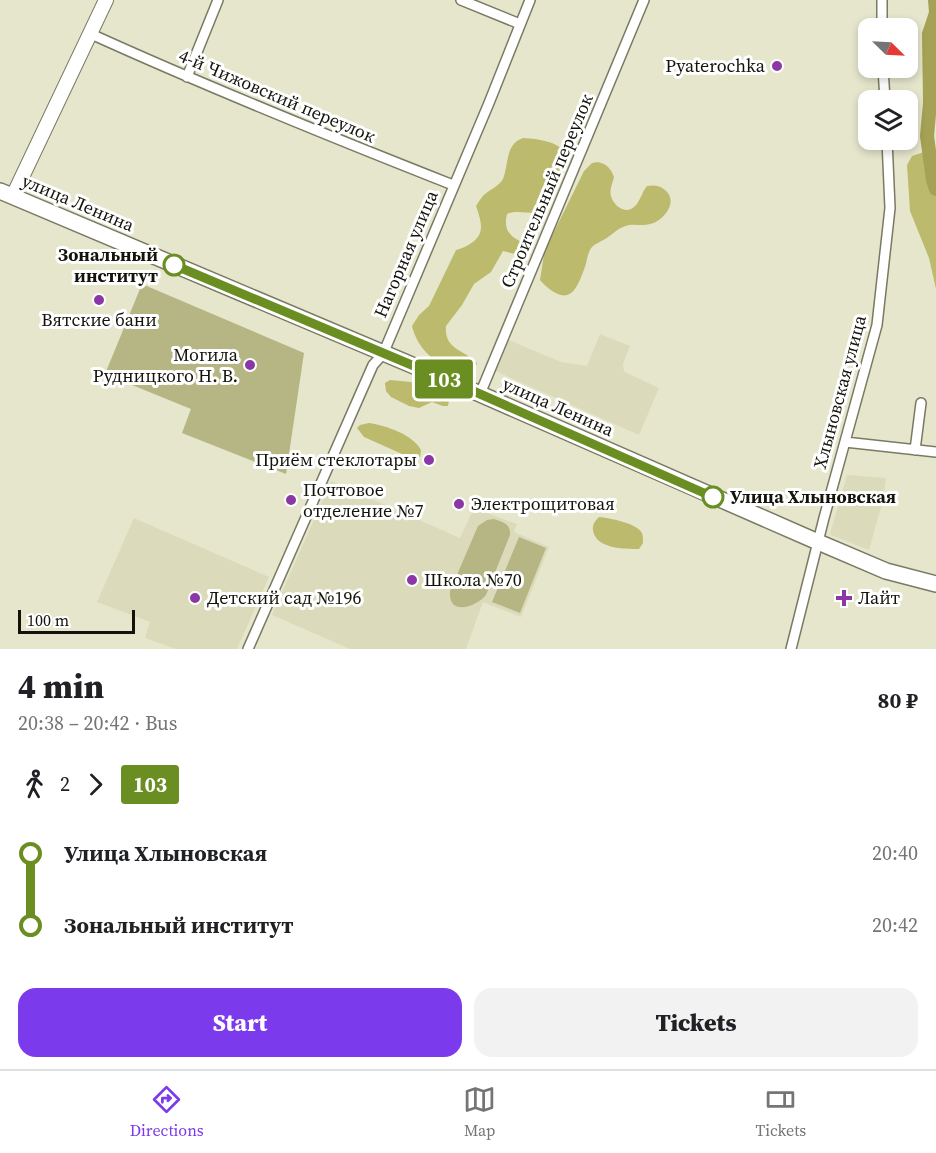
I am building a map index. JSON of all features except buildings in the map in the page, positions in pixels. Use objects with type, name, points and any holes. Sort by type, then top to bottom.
[{"type":"main road","points":[[7,194],[91,34],[106,0]]},
{"type":"main road","name":"улица Ленина","points":[[7,194],[480,394],[886,571],[936,585]]},
{"type":"street","points":[[187,77],[218,0]]},
{"type":"street","points":[[461,0],[520,24]]},
{"type":"street","name":"Нагорная улица","points":[[248,649],[373,365],[383,354],[530,0]]},
{"type":"street","name":"Строительный переулок","points":[[480,394],[644,0]]},
{"type":"street","points":[[882,0],[882,18]]},
{"type":"street","name":"4-й Чижовский переулок","points":[[91,34],[187,77],[453,185]]},
{"type":"street","name":"Хлыновская улица","points":[[791,649],[877,325],[890,208],[887,150]]},
{"type":"street","points":[[915,450],[921,403]]},
{"type":"street","points":[[845,442],[936,452]]},
{"type":"shaded area","points":[[523,138],[546,141],[560,148],[565,152],[566,167],[544,212],[507,214],[507,229],[515,238],[524,243],[523,256],[503,251],[491,272],[474,284],[446,326],[448,340],[472,358],[477,363],[476,366],[461,368],[444,365],[429,356],[423,349],[412,326],[429,306],[456,250],[469,245],[479,236],[481,224],[476,206],[484,195],[503,179],[510,150],[517,141]]},
{"type":"shaded area","points":[[924,152],[936,153],[936,289],[929,258],[910,211],[907,165],[912,156]]},
{"type":"shaded area","points":[[598,162],[610,169],[613,174],[611,196],[620,208],[627,210],[634,207],[647,186],[659,186],[665,190],[671,200],[670,205],[665,215],[655,222],[647,225],[626,226],[592,247],[576,287],[567,295],[558,294],[540,280],[544,255],[584,171],[592,163]]},
{"type":"shaded area","points":[[142,284],[304,353],[286,474],[182,433],[191,409],[105,374]]},
{"type":"shaded area","points":[[600,334],[630,346],[623,364],[624,371],[659,388],[639,435],[493,370],[506,339],[561,362],[587,366]]},
{"type":"shaded area","points":[[390,380],[411,382],[446,396],[449,400],[448,406],[432,402],[419,408],[409,406],[391,397],[386,391],[385,383]]},
{"type":"shaded area","points":[[369,423],[383,426],[412,439],[421,450],[420,457],[411,458],[364,437],[357,428]]},
{"type":"shaded area","points":[[847,475],[886,478],[883,500],[869,550],[830,534]]},
{"type":"shaded area","name":"Школа №70","points":[[331,481],[460,538],[474,508],[517,524],[514,532],[549,547],[521,617],[483,602],[466,649],[350,649],[272,615]]},
{"type":"shaded area","points":[[599,517],[622,522],[639,529],[643,543],[639,549],[612,547],[599,541],[593,528]]},
{"type":"shaded area","points":[[134,518],[269,577],[237,649],[176,649],[145,638],[150,622],[97,602]]},
{"type":"shaded area","points":[[494,519],[508,526],[510,535],[486,595],[470,606],[458,607],[453,604],[450,591],[478,526],[487,520]]},
{"type":"shaded area","points":[[519,537],[546,548],[520,613],[492,602]]},
{"type":"waterway","points":[[935,0],[936,13],[929,34],[930,103],[927,136],[936,189]]},
{"type":"bus line","name":"103","points":[[174,265],[471,390],[713,497]]},
{"type":"place","name":"Pyaterochka","points":[[777,66]]},
{"type":"place","name":"Зональный институт","points":[[174,265]]},
{"type":"place","name":"Вятские бани","points":[[99,300]]},
{"type":"place","name":"Могила Рудницкого Н. В.","points":[[250,365]]},
{"type":"place","name":"Приём стеклотары","points":[[429,460]]},
{"type":"place","name":"Улица Хлыновская","points":[[713,497]]},
{"type":"place","name":"Почтовое отделение №7","points":[[291,500]]},
{"type":"place","name":"Электрощитовая","points":[[459,504]]},
{"type":"place","name":"Школа №70","points":[[412,580]]},
{"type":"place","name":"Детский сад №196","points":[[195,598]]},
{"type":"place","name":"Лайт","points":[[844,598]]}]
